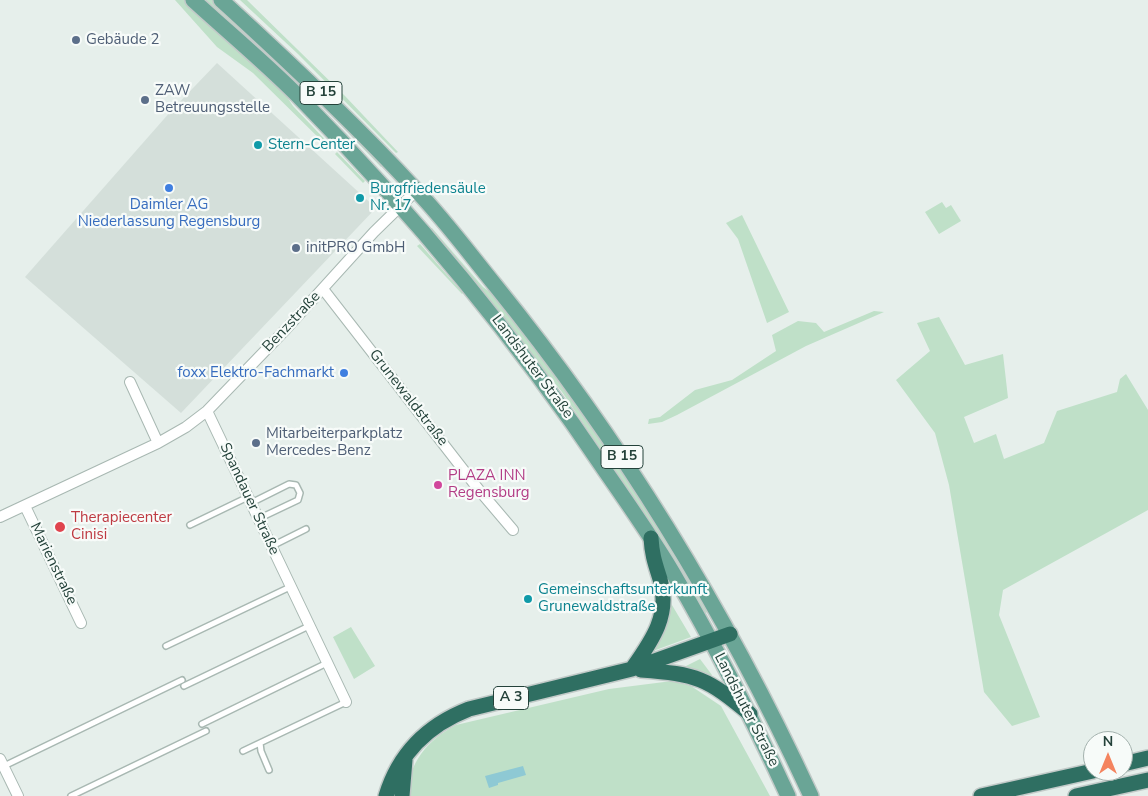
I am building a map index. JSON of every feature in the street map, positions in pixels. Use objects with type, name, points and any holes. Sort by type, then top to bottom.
[{"type":"highway","points":[[632,669],[658,629],[663,608],[663,594],[652,559],[651,538]]},
{"type":"highway","name":"A 3","points":[[386,796],[390,782],[405,755],[419,738],[448,717],[469,709],[632,669],[730,634]]},
{"type":"highway","name":"A 3","points":[[632,669],[676,673],[700,678],[723,692],[750,714]]},
{"type":"highway","points":[[402,796],[405,755]]},
{"type":"highway","points":[[1133,762],[1148,758]]},
{"type":"highway","points":[[981,796],[1083,773]]},
{"type":"highway","points":[[1076,796],[1148,780]]},
{"type":"main road","name":"Landshuter Straße","points":[[193,0],[296,94],[401,207],[463,278],[510,337],[572,420],[651,538],[750,714],[788,796]]},
{"type":"main road","name":"Landshuter Straße","points":[[221,0],[308,79],[417,190],[529,326],[614,444],[668,526],[730,634],[811,796]]},
{"type":"street","name":"Benzstraße","points":[[0,517],[158,443],[186,427],[207,411],[323,289],[374,232],[417,190]]},
{"type":"street","name":"Grunewaldstraße","points":[[323,289],[479,490],[513,530]]},
{"type":"street","points":[[130,382],[158,443]]},
{"type":"street","name":"Spandauer Straße","points":[[207,411],[308,626],[346,702]]},
{"type":"street","name":"Marienstraße","points":[[26,506],[82,623]]},
{"type":"street","points":[[2,763],[18,796]]},
{"type":"lane","points":[[190,524],[289,484],[296,485],[300,493],[298,500],[258,519]]},
{"type":"lane","points":[[271,546],[306,529]]},
{"type":"lane","points":[[166,646],[290,587]]},
{"type":"lane","points":[[2,763],[308,626]]},
{"type":"lane","points":[[202,724],[327,663]]},
{"type":"lane","name":"Spandauer Straße","points":[[242,751],[346,702]]},
{"type":"lane","points":[[72,796],[206,731]]},
{"type":"lane","points":[[260,743],[260,752],[269,770]]},
{"type":"shaded area","points":[[217,63],[376,208],[181,413],[25,277],[171,111]]},
{"type":"green space","points":[[175,0],[187,0],[279,85],[293,106],[333,148],[331,150],[253,73],[217,47]]},
{"type":"green space","points":[[205,0],[215,0],[306,89],[291,80]]},
{"type":"green space","points":[[240,0],[247,0],[345,96],[398,152],[396,153],[298,54]]},
{"type":"green space","points":[[313,96],[383,165],[381,167]]},
{"type":"green space","points":[[337,152],[365,181],[363,183],[335,154]]},
{"type":"green space","points":[[942,202],[946,208],[951,205],[961,221],[939,234],[925,212]]},
{"type":"green space","points":[[742,215],[789,312],[767,323],[738,239],[726,223]]},
{"type":"green space","points":[[432,228],[483,287],[494,295],[599,434],[634,486],[709,611],[704,614],[650,522],[562,392],[430,229]]},
{"type":"green space","points":[[420,244],[463,293],[462,294],[417,246]]},
{"type":"green space","points":[[874,311],[884,312],[806,346],[677,415],[662,422],[648,424],[649,419],[660,417],[695,390],[732,380],[776,351],[772,335],[798,321],[816,323],[824,332]]},
{"type":"green space","points":[[939,317],[965,365],[1003,354],[1008,398],[964,417],[974,443],[996,434],[1004,459],[1044,443],[1057,411],[1117,392],[1120,379],[1126,374],[1148,410],[1148,510],[1003,590],[999,615],[1040,717],[1012,726],[984,692],[949,485],[935,433],[896,380],[930,351],[917,323]]},
{"type":"green space","points":[[669,600],[691,637],[653,651],[652,649]]},
{"type":"green space","points":[[351,627],[375,666],[354,679],[333,637]]},
{"type":"green space","points":[[700,659],[712,675],[711,676],[684,667]]},
{"type":"green space","points":[[672,681],[691,686],[721,706],[770,796],[406,796],[411,773],[421,754],[436,738],[456,725],[609,689]]},
{"type":"water","points":[[523,766],[526,775],[498,783],[498,785],[489,788],[485,776]]},
{"type":"place","name":"Gebäude 2","points":[[76,40]]},
{"type":"place","name":"ZAW Betreuungsstelle","points":[[145,100]]},
{"type":"place","name":"Stern-Center","points":[[258,145]]},
{"type":"place","name":"Daimler AG Niederlassung Regensburg","points":[[169,188]]},
{"type":"place","name":"Burgfriedensäule Nr. 17","points":[[360,198]]},
{"type":"place","name":"initPRO GmbH","points":[[296,248]]},
{"type":"place","name":"foxx Elektro-Fachmarkt","points":[[344,373]]},
{"type":"place","name":"Mitarbeiterparkplatz Mercedes-Benz","points":[[256,443]]},
{"type":"place","name":"PLAZA INN Regensburg","points":[[438,485]]},
{"type":"place","name":"Therapiecenter Cinisi","points":[[60,527]]},
{"type":"place","name":"Gemeinschaftsunterkunft Grunewaldstraße","points":[[528,599]]}]
